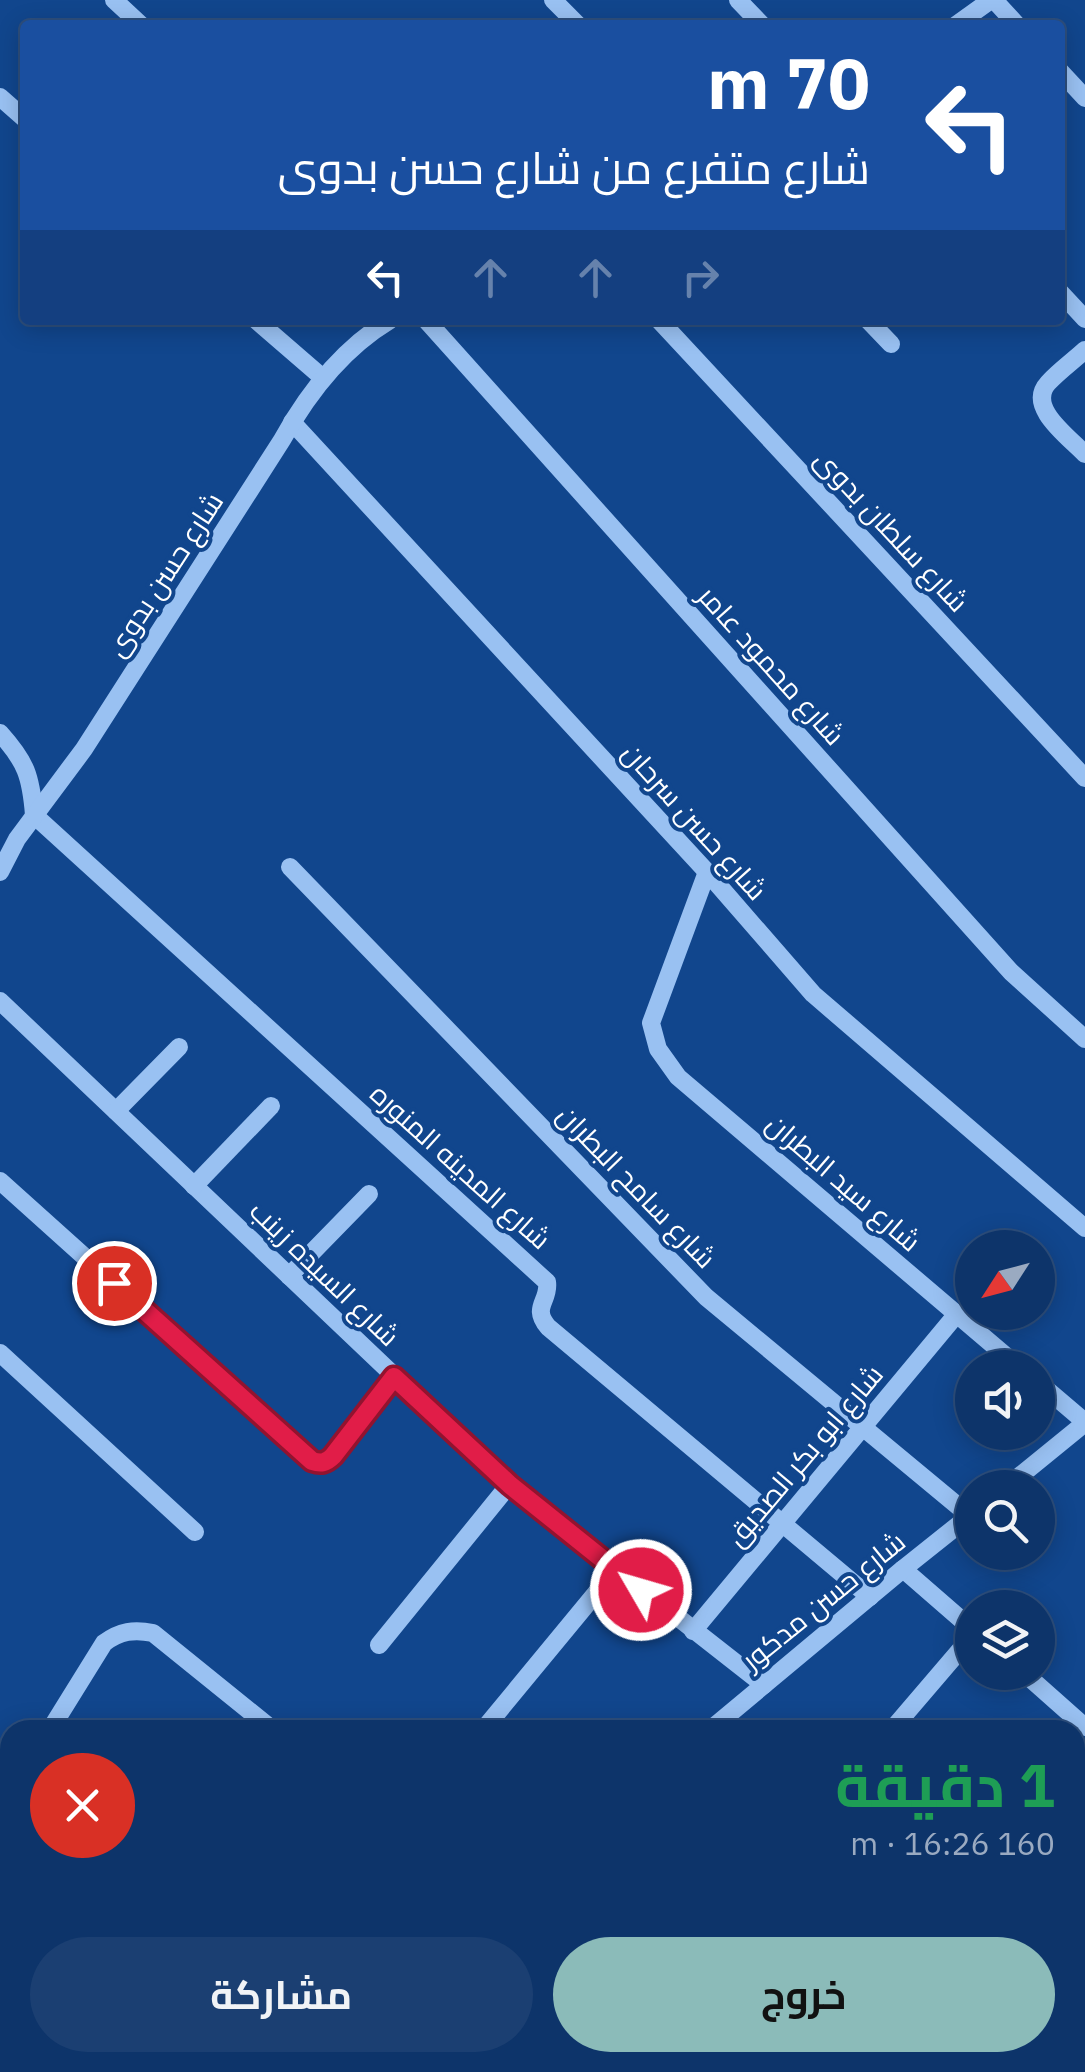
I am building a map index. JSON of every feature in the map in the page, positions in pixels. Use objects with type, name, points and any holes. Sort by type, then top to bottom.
[{"type":"street","points":[[114,0],[136,20]]},
{"type":"street","points":[[553,0],[573,20]]},
{"type":"street","points":[[738,0],[757,20]]},
{"type":"street","points":[[963,20],[993,0],[1012,20]]},
{"type":"street","points":[[1065,76],[1085,98]]},
{"type":"street","points":[[0,97],[20,115]]},
{"type":"street","points":[[1065,297],[1085,319]]},
{"type":"street","points":[[262,325],[323,378]]},
{"type":"street","name":"شارع حسن بدوى","points":[[0,872],[17,839],[84,748],[292,422],[323,378],[350,350],[383,325]]},
{"type":"street","name":"شارع محمود عامر","points":[[430,325],[1011,972],[1085,1039]]},
{"type":"street","name":"شارع سلطان بدوى","points":[[665,325],[1085,778]]},
{"type":"street","points":[[873,325],[891,344]]},
{"type":"street","points":[[1085,350],[1048,383],[1041,403],[1085,454]]},
{"type":"street","name":"شارع حسن سرحان","points":[[292,422],[707,872],[813,994],[1085,1228]]},
{"type":"street","points":[[0,733],[18,753],[32,784],[34,815]]},
{"type":"street","name":"شارع المدينه المنوره","points":[[34,815],[548,1282],[540,1314],[548,1327],[870,1596]]},
{"type":"street","name":"شارع سامح البطران","points":[[290,867],[672,1264],[740,1327],[955,1502]]},
{"type":"street","name":"شارع سيد البطران","points":[[707,872],[651,1023],[658,1049],[678,1077],[955,1313]]},
{"type":"street","name":"شارع السيده زينب","points":[[0,1000],[510,1485],[764,1684]]},
{"type":"street","points":[[116,1111],[179,1047]]},
{"type":"street","points":[[194,1186],[271,1106]]},
{"type":"street","points":[[0,1181],[312,1461],[327,1462],[333,1456],[394,1377]]},
{"type":"street","points":[[289,1276],[370,1194]]},
{"type":"street","name":"شارع ابو بكر الصديق","points":[[693,1631],[955,1315]]},
{"type":"street","name":"شارع سيد البطران","points":[[975,1330],[999,1350]]},
{"type":"street","points":[[3,1363],[196,1532]]},
{"type":"street","points":[[1028,1470],[1085,1422],[1055,1396]]},
{"type":"street","points":[[378,1645],[510,1485]]},
{"type":"street","name":"شارع حسن مدكور","points":[[722,1720],[955,1528]]},
{"type":"street","points":[[903,1569],[955,1616]]},
{"type":"street","points":[[491,1720],[615,1570]]},
{"type":"street","points":[[56,1720],[104,1643],[115,1635],[140,1630],[154,1633],[261,1720]]},
{"type":"street","points":[[899,1720],[955,1652]]},
{"type":"street","points":[[1044,1690],[1078,1720]]},
{"type":"route","points":[[114,1283],[312,1461],[327,1462],[333,1456],[394,1377],[510,1485],[641,1590]]}]
